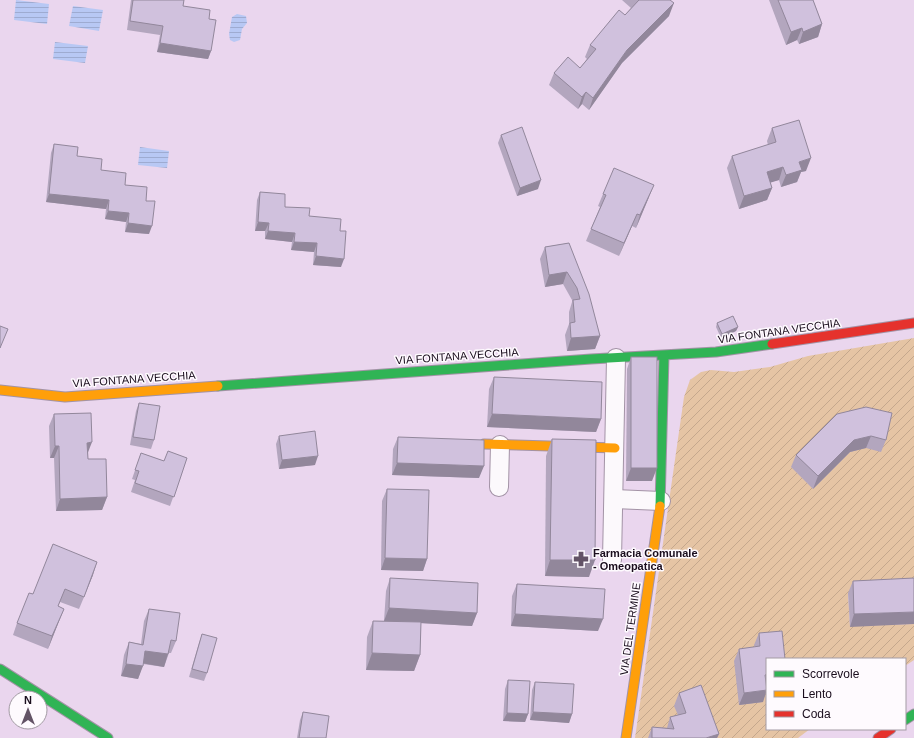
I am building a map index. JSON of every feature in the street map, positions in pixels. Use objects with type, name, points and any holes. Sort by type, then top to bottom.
[{"type":"street","name":"VIA FONTANA VECCHIA","points":[[0,390],[65,397],[616,358],[664,356],[737,350],[914,323]]},
{"type":"street","name":"VIA DEL TERMINE","points":[[626,738],[661,501],[664,356]]},
{"type":"street","points":[[612,560],[616,358]]},
{"type":"street","points":[[499,487],[492,444],[615,448]]},
{"type":"street","points":[[614,499],[661,501]]},
{"type":"street","points":[[0,669],[108,738]]},
{"type":"street","points":[[878,738],[890,730]]},
{"type":"shaded area","points":[[914,338],[914,591],[848,593],[850,626],[914,624],[914,660],[906,665],[906,658],[777,658],[755,645],[761,687],[766,686],[766,730],[809,730],[798,738],[711,738],[681,725],[668,738],[635,738],[684,397],[690,380],[701,372],[711,370],[734,372],[770,367],[808,356]]},
{"type":"water","points":[[16,0],[49,4],[47,24],[14,20]]},
{"type":"water","points":[[73,6],[103,10],[99,31],[69,26]]},
{"type":"water","points":[[237,14],[246,16],[247,23],[242,29],[240,40],[234,42],[230,40],[229,34],[232,17]]},
{"type":"water","points":[[55,42],[88,46],[85,63],[53,59]]},
{"type":"water","points":[[140,147],[169,151],[167,168],[138,165]]},
{"type":"building","points":[[133,0],[184,0],[183,6],[210,10],[209,19],[216,20],[211,51],[160,43],[163,26],[130,21]]},
{"type":"building","points":[[639,0],[670,0],[674,3],[627,50],[593,98],[586,92],[582,97],[554,73],[568,57],[580,68],[596,49],[590,45],[619,10],[625,15]]},
{"type":"building","points":[[778,0],[813,0],[822,24],[803,32],[802,28],[791,32]]},
{"type":"building","points":[[799,120],[811,158],[799,162],[802,170],[786,175],[783,167],[767,172],[772,188],[744,196],[732,156],[776,142],[772,128]]},
{"type":"building","points":[[522,127],[541,180],[520,188],[501,135]]},
{"type":"building","points":[[54,144],[78,147],[77,156],[102,159],[101,170],[126,173],[125,185],[147,187],[146,201],[155,201],[152,226],[128,223],[129,213],[108,211],[109,200],[49,194]]},
{"type":"building","points":[[614,168],[654,185],[640,215],[637,214],[624,243],[591,229],[606,195],[603,194]]},
{"type":"building","points":[[260,192],[285,194],[285,207],[310,208],[309,216],[341,219],[340,231],[346,231],[344,259],[316,256],[317,243],[294,242],[295,233],[268,231],[269,223],[258,222]]},
{"type":"building","points":[[569,243],[589,294],[600,336],[571,338],[570,323],[575,322],[573,300],[580,299],[577,288],[567,272],[549,275],[545,247]]},
{"type":"building","points":[[733,316],[738,327],[722,334],[717,323]]},
{"type":"building","points":[[0,326],[8,329],[0,348]]},
{"type":"building","points":[[631,357],[657,357],[657,468],[631,468]]},
{"type":"building","points":[[494,377],[602,382],[601,419],[492,414]]},
{"type":"building","points":[[139,403],[160,406],[154,440],[133,437]]},
{"type":"building","points":[[866,407],[892,413],[886,440],[871,436],[854,440],[818,476],[796,455],[837,414]]},
{"type":"building","points":[[91,413],[92,442],[87,443],[88,459],[106,459],[107,497],[60,499],[59,446],[55,446],[54,414]]},
{"type":"building","points":[[315,431],[318,456],[282,460],[279,436]]},
{"type":"building","points":[[398,437],[484,440],[484,466],[397,463]]},
{"type":"building","points":[[552,439],[596,440],[595,560],[550,560]]},
{"type":"building","points":[[168,451],[187,458],[174,497],[135,483],[139,471],[135,470],[141,453],[164,461]]},
{"type":"building","points":[[387,489],[429,490],[427,559],[385,558]]},
{"type":"building","points":[[53,544],[97,562],[84,597],[65,589],[58,606],[64,609],[52,636],[17,623],[29,593],[33,594]]},
{"type":"building","points":[[390,578],[478,583],[477,613],[389,608]]},
{"type":"building","points":[[914,578],[914,612],[854,614],[853,581]]},
{"type":"building","points":[[517,584],[605,589],[603,619],[515,614]]},
{"type":"building","points":[[149,609],[180,613],[176,641],[171,640],[168,654],[145,651],[143,666],[126,664],[129,642],[143,645]]},
{"type":"building","points":[[373,621],[421,622],[420,655],[372,653]]},
{"type":"building","points":[[782,631],[785,658],[766,658],[766,690],[744,693],[739,649],[760,646],[759,633]]},
{"type":"building","points":[[202,634],[217,638],[207,673],[192,669]]},
{"type":"building","points":[[508,680],[530,681],[528,714],[507,713]]},
{"type":"building","points":[[535,682],[574,684],[572,714],[533,712]]},
{"type":"building","points":[[701,685],[719,734],[706,738],[652,738],[652,727],[674,729],[670,717],[686,713],[679,693]]},
{"type":"building","points":[[303,712],[329,716],[326,738],[299,738]]},
{"type":"traffic: fast","points":[[218,386],[591,359],[716,352],[772,344]]},
{"type":"traffic: fast","points":[[660,506],[664,356]]},
{"type":"traffic: fast","points":[[0,669],[108,738]]},
{"type":"traffic: fast","points":[[906,719],[914,714]]},
{"type":"traffic: slow","points":[[0,390],[65,397],[218,386]]},
{"type":"traffic: slow","points":[[484,444],[615,448]]},
{"type":"traffic: slow","points":[[626,738],[660,506]]},
{"type":"traffic: jam","points":[[772,344],[914,323]]},
{"type":"traffic: jam","points":[[878,738],[890,730]]},
{"type":"place","name":"Farmacia Comunale - Omeopatica","points":[[581,559]]}]
